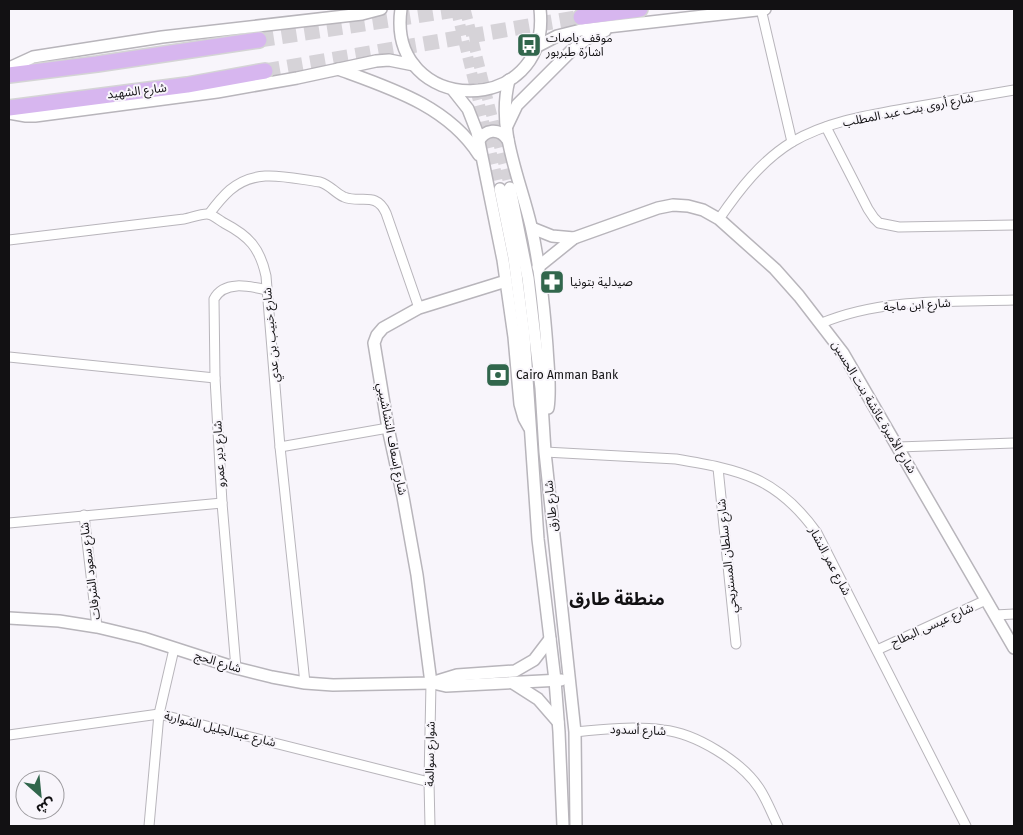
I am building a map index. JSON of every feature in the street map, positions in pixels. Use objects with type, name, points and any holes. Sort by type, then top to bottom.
[{"type":"highway","points":[[581,17],[640,9]]},
{"type":"highway","points":[[9,75],[259,40]]},
{"type":"highway","name":"شارع الشهيد","points":[[9,108],[187,85],[265,71]]},
{"type":"street","points":[[304,19],[325,9]]},
{"type":"street","points":[[9,68],[32,58],[162,37],[304,19],[362,14],[381,9]]},
{"type":"street","points":[[401,9],[400,34],[403,45],[414,65],[425,76],[438,84],[453,90],[467,92],[482,91],[496,87],[520,71],[536,47],[540,34],[540,9]]},
{"type":"street","points":[[536,47],[569,32],[763,9],[792,142]]},
{"type":"street","points":[[507,135],[509,121],[517,105],[571,51],[588,38],[616,26]]},
{"type":"street","points":[[9,113],[35,116],[180,98],[254,86],[376,61],[389,60],[414,65]]},
{"type":"street","points":[[338,69],[380,84],[436,112],[463,134],[481,158]]},
{"type":"street","points":[[509,80],[504,109],[507,135],[532,228],[546,332],[550,388],[548,412],[544,424]]},
{"type":"street","points":[[453,90],[470,114],[478,142],[506,281],[514,337],[520,404],[524,418],[531,430]]},
{"type":"street","name":"شارع أروى بنت عبد المطلب","points":[[719,219],[737,193],[755,172],[792,142],[826,127],[853,118],[1014,90]]},
{"type":"street","points":[[826,127],[868,209],[879,222],[900,227],[1014,225]]},
{"type":"street","points":[[478,142],[481,136],[492,130],[507,135]]},
{"type":"street","points":[[9,240],[184,219],[208,214],[228,191],[253,177],[264,175],[320,182],[346,198],[355,200],[372,199],[383,207],[419,308]]},
{"type":"street","name":"شارع طارق","points":[[563,826],[555,680],[538,539],[528,380],[520,299],[505,188],[528,278],[575,732],[576,826]]},
{"type":"street","name":"شارع الأميرة عائشة بنت الحسين","points":[[538,267],[574,238],[643,212],[666,206],[688,206],[702,210],[719,219],[774,269],[822,323],[858,376],[1014,648]]},
{"type":"street","name":"شارع خبيب بن عدي","points":[[208,214],[237,229],[248,238],[257,249],[263,262],[305,683]]},
{"type":"street","name":"شارع الأميرة عائشة بنت الحسين","points":[[532,228],[552,236],[574,238]]},
{"type":"street","name":"شارع إسعاف النشاشيبي","points":[[431,683],[417,574],[388,428],[374,343],[377,335],[383,328],[419,308],[506,281]]},
{"type":"street","name":"شارع دير عمرو","points":[[236,668],[222,503],[215,378],[214,299],[216,295],[230,286],[267,290]]},
{"type":"street","name":"شارع ابن ماجة","points":[[822,323],[849,313],[886,306],[915,303],[1014,300]]},
{"type":"street","points":[[9,357],[215,378]]},
{"type":"street","points":[[280,447],[388,428]]},
{"type":"street","points":[[898,447],[1014,443]]},
{"type":"street","name":"شارع عمر النشار","points":[[546,452],[676,459],[742,473],[765,482],[785,496],[803,513],[817,534],[966,826]]},
{"type":"street","name":"شارع سلطان المستريحي","points":[[718,468],[736,644]]},
{"type":"street","points":[[9,523],[222,503]]},
{"type":"street","name":"شارع سعود الشرفات","points":[[84,515],[97,627]]},
{"type":"street","name":"شارع عيسى البطاح","points":[[877,650],[986,600]]},
{"type":"street","points":[[995,615],[1014,614]]},
{"type":"street","name":"شارع الحج","points":[[9,618],[59,621],[97,627],[174,648],[236,668],[305,683],[333,685],[431,683],[446,686],[570,680]]},
{"type":"street","name":"شارع الحج","points":[[431,683],[457,675],[515,671],[534,660],[550,639]]},
{"type":"street","points":[[149,826],[159,714],[174,648]]},
{"type":"street","name":"شوارع سوالمة","points":[[430,826],[431,683]]},
{"type":"street","points":[[513,683],[538,699],[558,722]]},
{"type":"street","name":"شارع عبدالجليل الشواربة","points":[[9,735],[159,714],[429,782]]},
{"type":"street","name":"شارع أسدود","points":[[575,732],[609,729],[664,730],[681,734],[715,748],[733,761],[759,788],[778,826]]},
{"type":"tunnel","points":[[456,9],[500,189]]},
{"type":"tunnel","points":[[259,40],[462,9]]},
{"type":"tunnel","points":[[465,9],[510,188]]},
{"type":"tunnel","points":[[265,71],[581,17]]},
{"type":"place","name":"موقف باصات اشارة طبربور","points":[[529,45]]},
{"type":"place","name":"صيدلية بتونيا","points":[[552,282]]},
{"type":"place","name":"Cairo Amman Bank","points":[[498,375]]},
{"type":"district","name":"منطقة طارق","points":[[617,599]]}]
